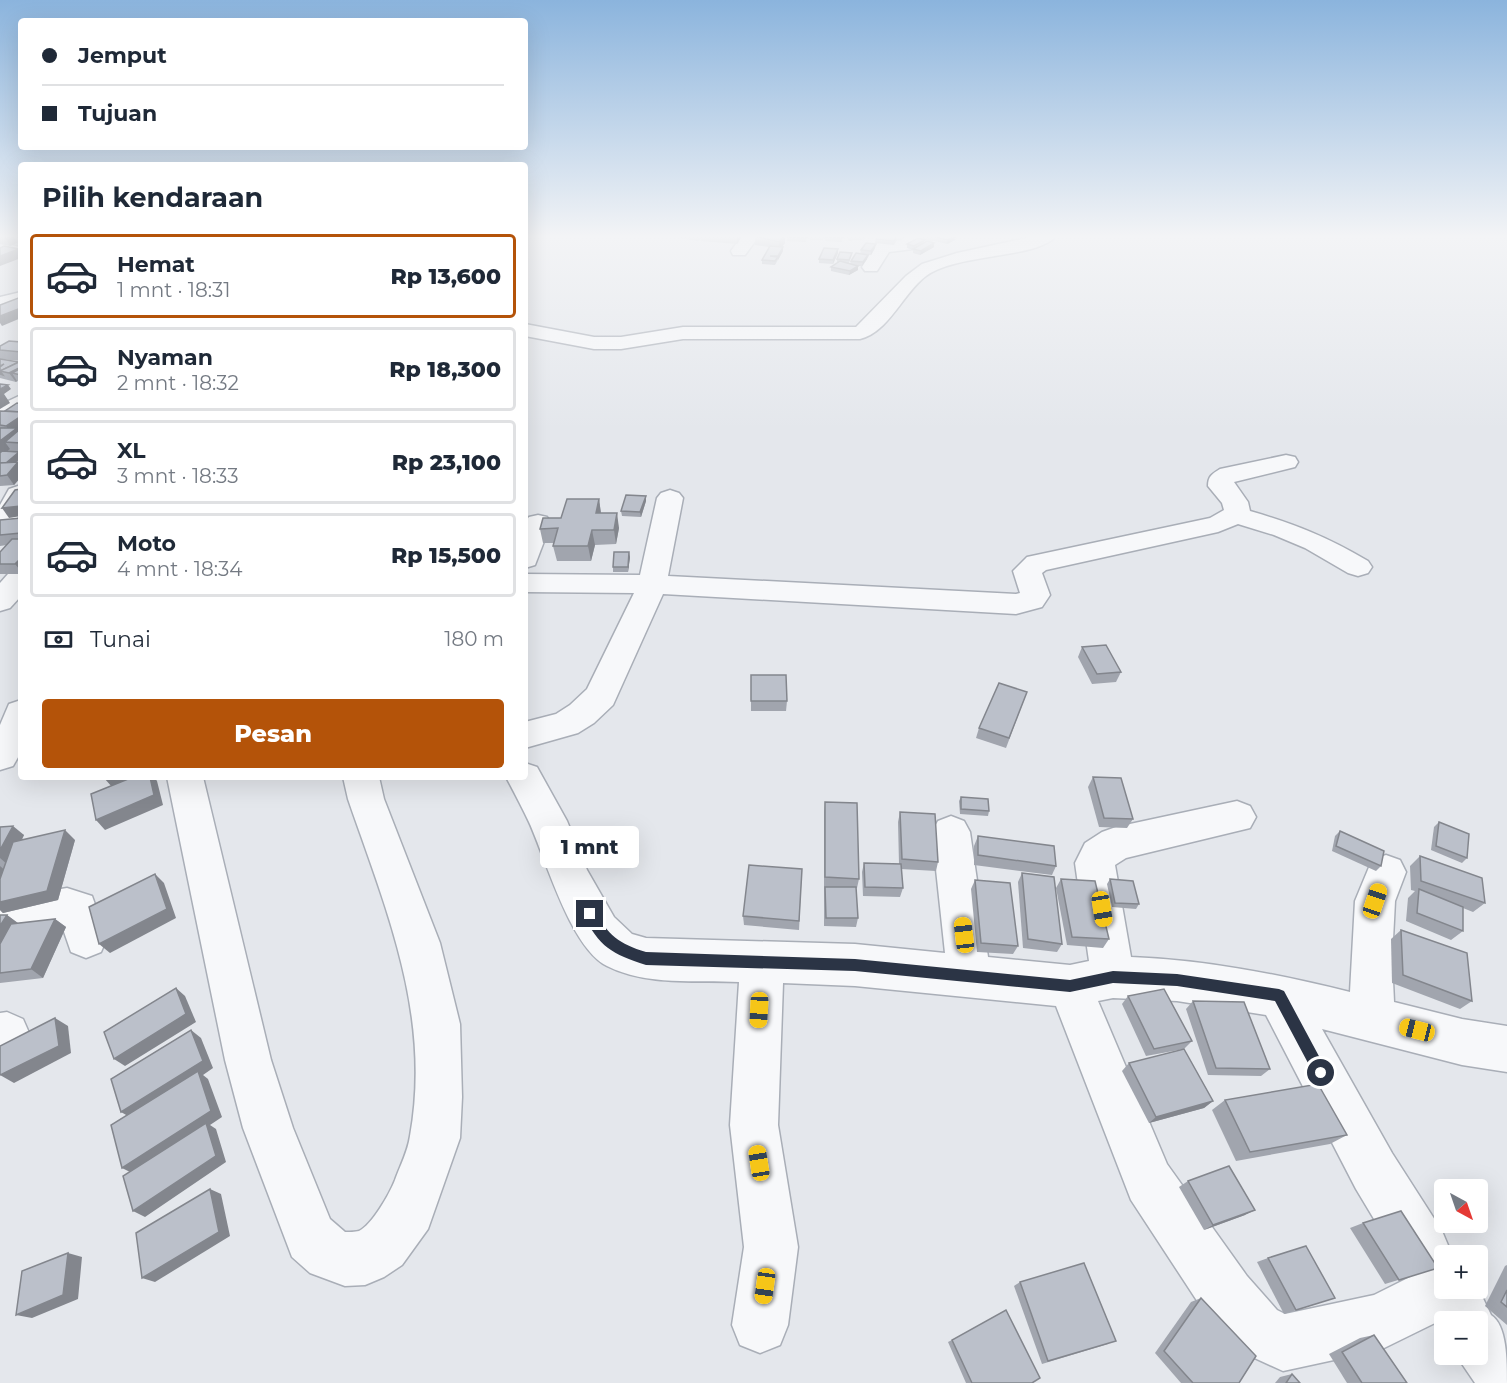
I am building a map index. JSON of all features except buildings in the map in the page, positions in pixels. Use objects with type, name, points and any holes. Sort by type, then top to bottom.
[{"type":"street","points":[[528,331],[594,344],[621,343],[683,333],[860,333],[868,329],[891,301]]},
{"type":"street","points":[[0,415],[17,392]]},
{"type":"street","points":[[1236,514],[1235,502],[1221,486],[1221,479],[1229,474],[1286,462]]},
{"type":"street","points":[[0,524],[12,508],[13,493]]},
{"type":"street","points":[[528,734],[566,724],[582,714],[601,696],[612,667],[638,619],[652,584],[670,498]]},
{"type":"street","points":[[528,583],[652,584],[726,590],[1016,604],[1032,600],[1035,595],[1027,571],[1037,563],[1218,524],[1236,514],[1284,529],[1315,542],[1358,567]]},
{"type":"street","points":[[528,551],[538,524]]},
{"type":"street","points":[[0,756],[15,732],[18,722]]},
{"type":"street","points":[[186,780],[248,1059],[268,1128],[311,1238],[329,1254],[345,1259],[365,1258],[383,1246],[410,1211],[435,1138],[438,1097],[436,1024],[419,944],[362,780]]},
{"type":"street","points":[[526,780],[548,821],[570,878],[599,931],[620,951],[646,958],[855,965],[969,976],[1092,982],[1177,980],[1279,996],[1462,1042],[1507,1049]]},
{"type":"street","points":[[1237,817],[1116,843],[1099,855],[1095,863],[1092,982],[1149,1182],[1227,1296],[1257,1330],[1283,1343],[1380,1322],[1434,1294]]},
{"type":"street","points":[[951,832],[969,976]]},
{"type":"street","points":[[1372,1019],[1371,959],[1375,901],[1386,872]]},
{"type":"street","points":[[0,918],[66,907],[78,909],[86,939]]},
{"type":"street","points":[[760,1325],[771,1247],[754,1125],[762,963]]},
{"type":"street","points":[[1279,996],[1374,1171],[1434,1268]]},
{"type":"street","points":[[1488,1352],[1507,1379]]},
{"type":"route","points":[[590,914],[599,931],[620,951],[646,958],[855,965],[1070,986],[1113,977],[1177,980],[1279,996],[1321,1073]]}]
